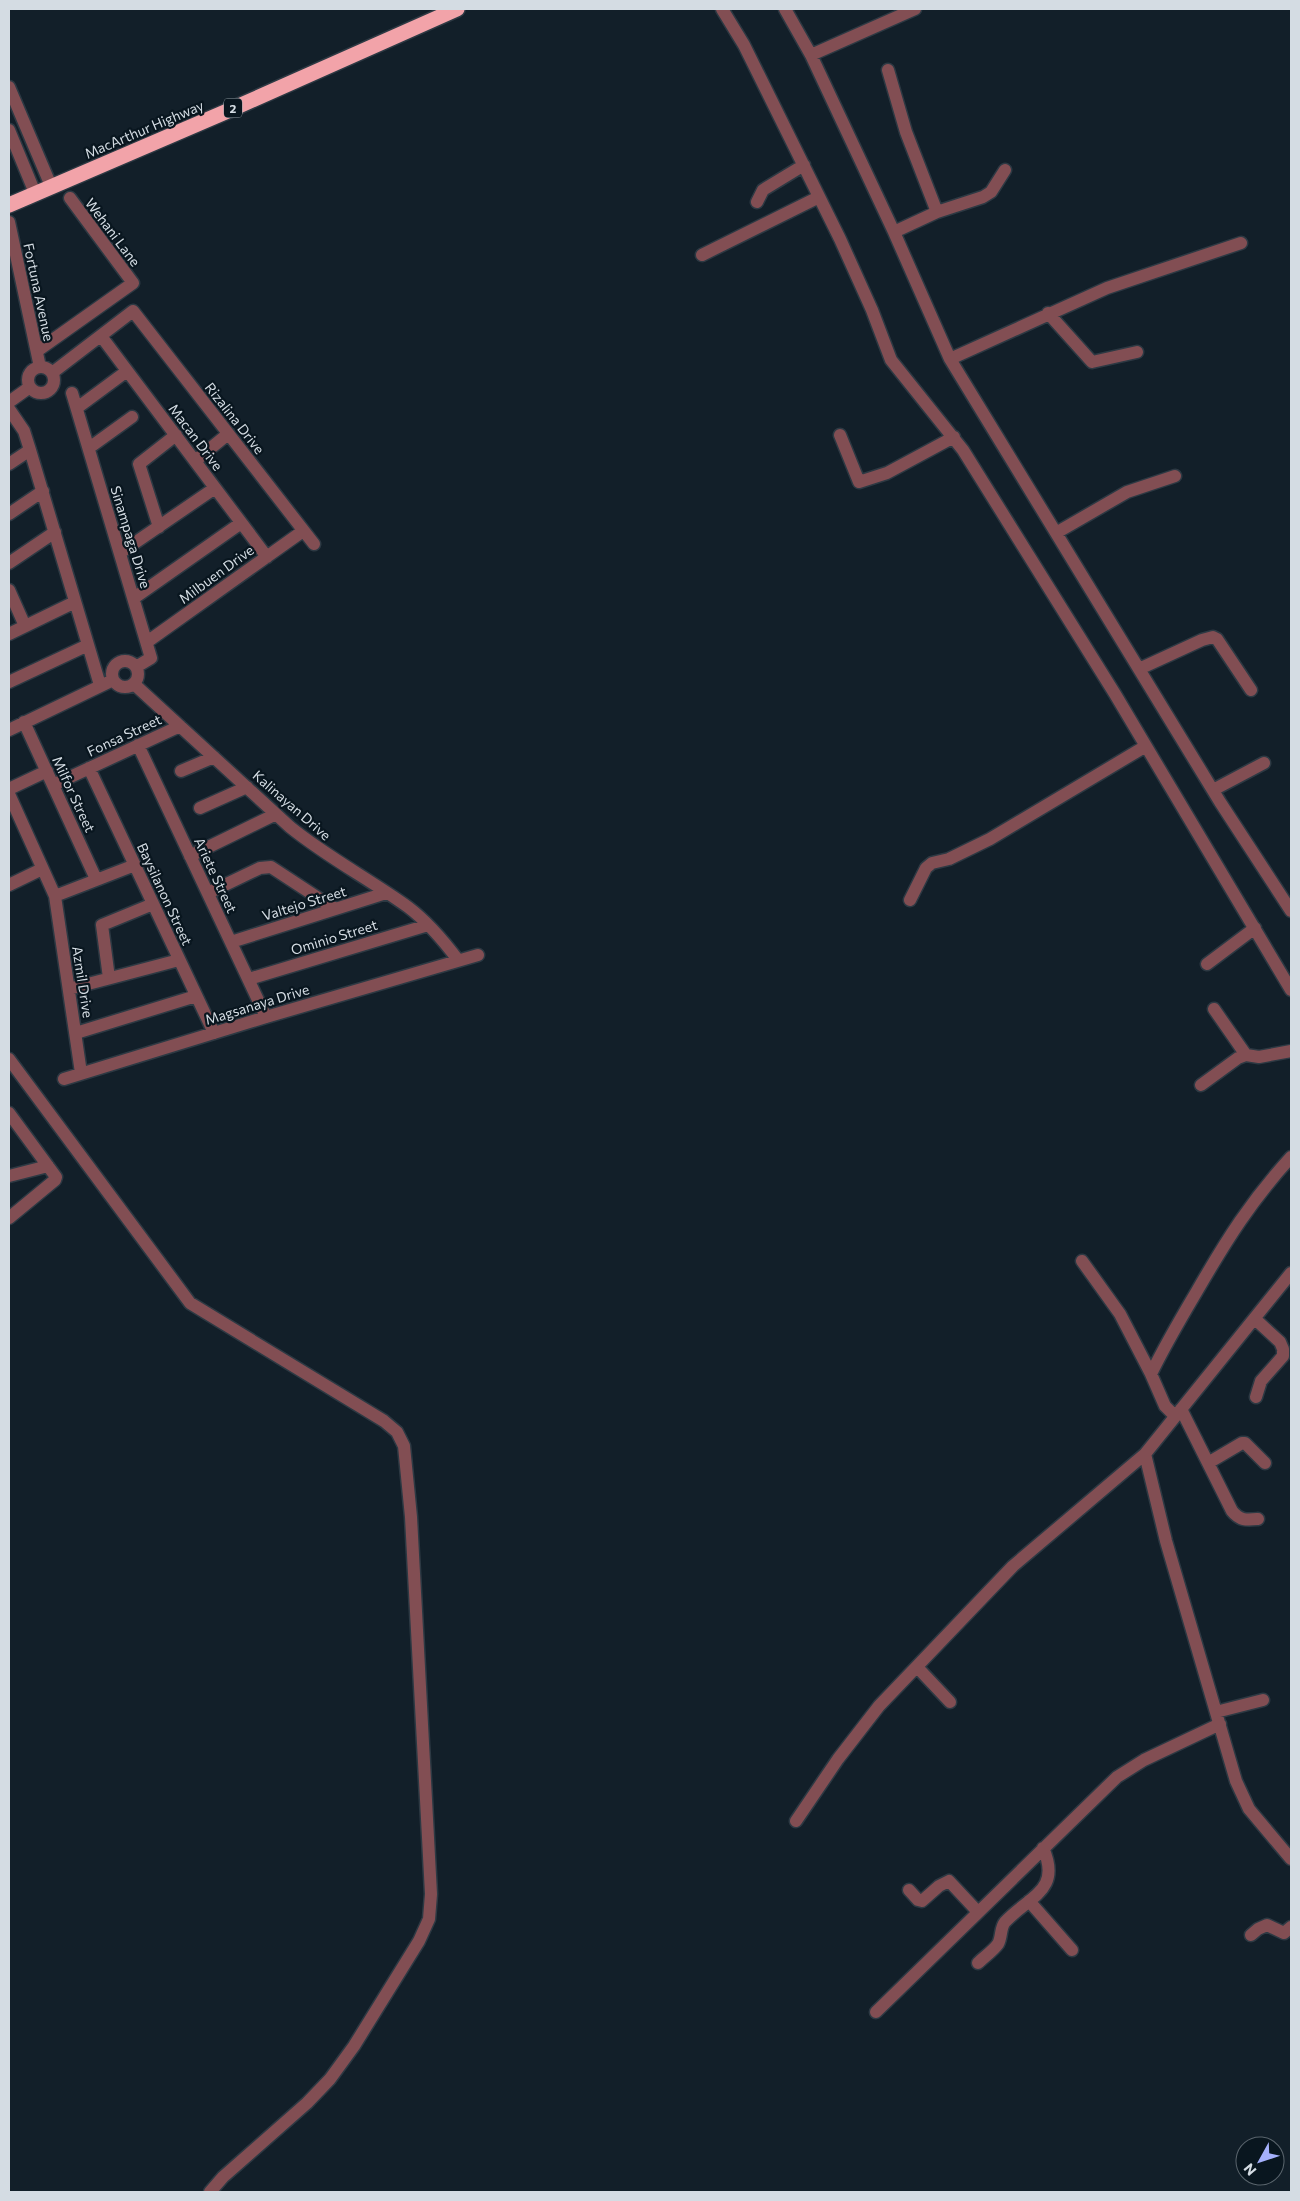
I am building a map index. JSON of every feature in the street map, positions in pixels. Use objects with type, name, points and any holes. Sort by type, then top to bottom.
[{"type":"highway","name":"MacArthur Highway","points":[[9,205],[456,9]]},
{"type":"street","points":[[722,9],[744,45],[804,165],[860,283],[890,360],[954,437],[1115,694],[1291,990]]},
{"type":"street","points":[[785,9],[811,55],[894,232],[950,359],[1212,790],[1291,911]]},
{"type":"street","points":[[811,55],[914,9]]},
{"type":"street","points":[[888,70],[906,132],[937,212]]},
{"type":"street","points":[[10,93],[52,186]]},
{"type":"street","points":[[9,130],[35,193]]},
{"type":"street","points":[[757,202],[763,190],[804,165]]},
{"type":"street","points":[[894,232],[937,212],[983,197],[991,192],[1005,170]]},
{"type":"street","points":[[702,255],[819,197]]},
{"type":"street","name":"Wehani Lane","points":[[37,351],[133,283],[70,198]]},
{"type":"street","name":"Fortuna Avenue","points":[[9,222],[37,351],[46,370]]},
{"type":"street","points":[[950,359],[1048,313],[1108,288],[1242,243]]},
{"type":"street","name":"Rizalina Drive","points":[[101,336],[132,311],[314,544]]},
{"type":"street","points":[[1048,313],[1092,362],[1137,352]]},
{"type":"street","points":[[46,370],[52,386],[46,392],[37,392],[30,387],[28,379],[36,368],[46,370],[101,336]]},
{"type":"street","name":"Macan Drive","points":[[101,336],[267,557]]},
{"type":"street","points":[[77,408],[128,371]]},
{"type":"street","points":[[9,402],[30,387]]},
{"type":"street","name":"Sinampaga Drive","points":[[72,394],[151,658],[136,667]]},
{"type":"street","points":[[9,408],[24,431],[100,685]]},
{"type":"street","points":[[88,448],[132,417]]},
{"type":"street","points":[[195,461],[228,434]]},
{"type":"street","points":[[840,434],[859,482],[887,473],[954,437]]},
{"type":"street","points":[[158,527],[139,464],[176,435]]},
{"type":"street","points":[[9,464],[30,450]]},
{"type":"street","points":[[1056,533],[1127,492],[1174,476]]},
{"type":"street","points":[[120,554],[215,488]]},
{"type":"street","points":[[9,514],[43,491]]},
{"type":"street","points":[[134,598],[241,523]]},
{"type":"street","name":"Milbuen Drive","points":[[147,642],[303,530]]},
{"type":"street","points":[[9,564],[55,532]]},
{"type":"street","points":[[9,590],[25,626]]},
{"type":"street","points":[[9,634],[75,602]]},
{"type":"street","points":[[1139,669],[1202,640],[1213,637],[1217,639],[1251,690]]},
{"type":"street","points":[[9,682],[88,645]]},
{"type":"street","points":[[121,662],[129,662],[136,667],[138,674],[134,684],[123,687],[113,680],[112,671],[121,662]]},
{"type":"street","points":[[9,730],[113,680]]},
{"type":"street","name":"Kalinayan Drive","points":[[134,684],[312,845],[386,893],[428,924],[458,960]]},
{"type":"street","name":"Milfor Street","points":[[24,722],[96,880]]},
{"type":"street","name":"Fonsa Street","points":[[53,785],[180,726]]},
{"type":"street","name":"Ariete Street","points":[[138,745],[266,1016]]},
{"type":"street","points":[[910,900],[926,868],[932,862],[949,860],[990,839],[1146,746]]},
{"type":"street","points":[[181,771],[214,757]]},
{"type":"street","points":[[1212,790],[1264,763]]},
{"type":"street","name":"Baysilanon Street","points":[[89,768],[214,1033]]},
{"type":"street","points":[[9,789],[47,771]]},
{"type":"street","points":[[200,808],[247,787]]},
{"type":"street","name":"Azmil Drive","points":[[9,794],[55,896],[81,1073]]},
{"type":"street","points":[[190,856],[276,814]]},
{"type":"street","points":[[55,896],[135,865]]},
{"type":"street","points":[[208,893],[260,868],[270,867],[335,909]]},
{"type":"street","points":[[9,884],[42,869]]},
{"type":"street","name":"Valtejo Street","points":[[231,942],[386,893]]},
{"type":"street","points":[[109,978],[102,924],[153,904]]},
{"type":"street","name":"Ominio Street","points":[[249,979],[428,924]]},
{"type":"street","points":[[1207,964],[1255,928]]},
{"type":"street","name":"Magsanaya Drive","points":[[64,1079],[266,1016],[478,955]]},
{"type":"street","points":[[69,989],[179,960]]},
{"type":"street","points":[[76,1033],[196,996]]},
{"type":"street","points":[[1214,1009],[1246,1056]]},
{"type":"street","points":[[1201,1085],[1228,1064],[1246,1056],[1259,1057],[1291,1051]]},
{"type":"street","points":[[9,1059],[190,1303],[384,1421],[397,1432],[404,1446],[411,1517],[426,1787],[431,1894],[429,1919],[419,1941],[354,2046],[330,2079],[307,2103],[223,2177],[210,2192]]},
{"type":"street","points":[[9,1113],[54,1174],[55,1180],[9,1218]]},
{"type":"street","points":[[1151,1374],[1175,1328],[1226,1240],[1248,1206],[1291,1157]]},
{"type":"street","points":[[9,1176],[48,1166]]},
{"type":"street","points":[[1082,1261],[1120,1314],[1165,1406],[1178,1412],[1237,1518],[1258,1520]]},
{"type":"street","points":[[796,1821],[838,1759],[879,1706],[1013,1566],[1145,1454],[1291,1273]]},
{"type":"street","points":[[1255,1319],[1280,1342],[1283,1349],[1283,1356],[1261,1381],[1256,1397]]},
{"type":"street","points":[[1208,1463],[1242,1443],[1245,1443],[1265,1463]]},
{"type":"street","points":[[1145,1454],[1166,1541],[1236,1781],[1249,1809],[1289,1853]]},
{"type":"street","points":[[917,1667],[950,1702]]},
{"type":"street","points":[[1216,1712],[1263,1700]]},
{"type":"street","points":[[876,2012],[1121,1774],[1144,1760],[1220,1724]]},
{"type":"street","points":[[978,1963],[997,1946],[1005,1922],[1044,1888],[1049,1879],[1050,1867],[1043,1848]]},
{"type":"street","points":[[909,1890],[918,1900],[922,1901],[949,1880],[978,1912]]},
{"type":"street","points":[[1029,1901],[1072,1950]]},
{"type":"street","points":[[1251,1935],[1258,1928],[1267,1925],[1284,1933],[1291,1927]]}]
